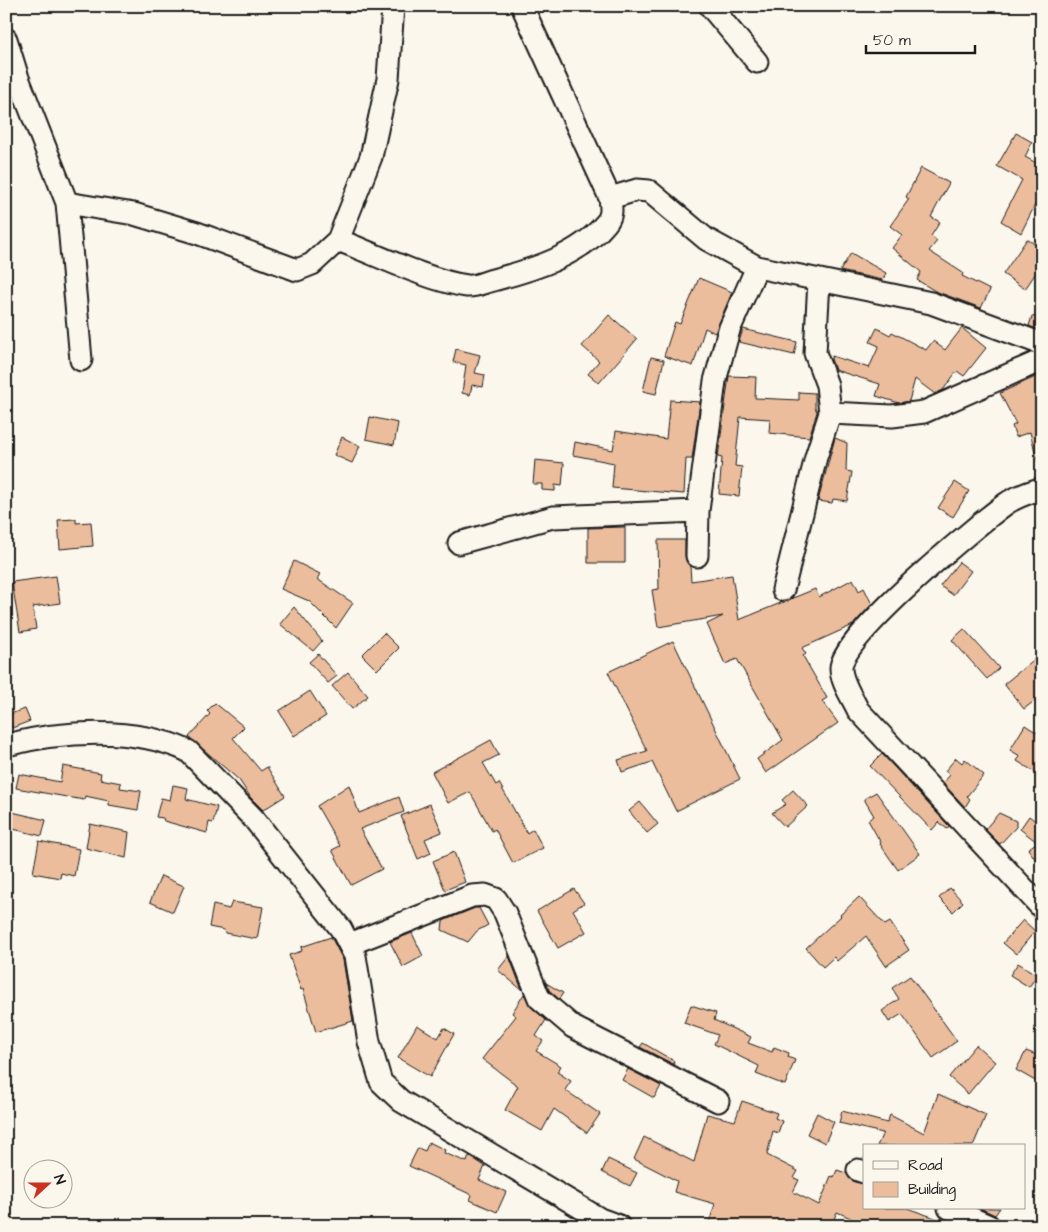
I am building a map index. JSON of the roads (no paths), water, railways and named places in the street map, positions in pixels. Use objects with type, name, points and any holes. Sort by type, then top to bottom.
[{"type":"street","points":[[67,203],[134,214],[197,232],[297,270],[312,264],[338,240],[371,157],[388,79],[393,6]]},
{"type":"street","points":[[338,240],[436,278],[469,286],[521,273],[560,257],[581,245],[607,223],[612,213],[610,198],[522,6]]},
{"type":"street","points":[[710,6],[757,62]]},
{"type":"street","points":[[6,39],[18,78],[67,203],[81,360]]},
{"type":"street","points":[[610,198],[637,190],[649,191],[706,239],[757,267],[931,303],[1042,344]]},
{"type":"street","points":[[697,556],[698,511],[715,381],[729,330],[757,267]]},
{"type":"street","points":[[783,590],[816,457],[830,413],[827,385],[815,354],[819,281]]},
{"type":"street","points":[[830,413],[892,416],[924,412],[1042,360]]},
{"type":"street","points":[[1042,488],[1009,502],[949,549],[862,632],[848,650],[841,667],[846,686],[858,710],[1042,908]]},
{"type":"street","points":[[459,544],[553,517],[698,511]]},
{"type":"street","points":[[6,745],[35,738],[127,733],[174,744],[188,751],[254,819],[350,944],[359,975],[369,1042],[381,1082],[401,1101],[600,1219],[619,1226]]},
{"type":"street","points":[[350,944],[472,896],[485,895],[496,899],[505,912],[539,998],[573,1027],[718,1101]]},
{"type":"street","points":[[954,1210],[990,1226]]}]
